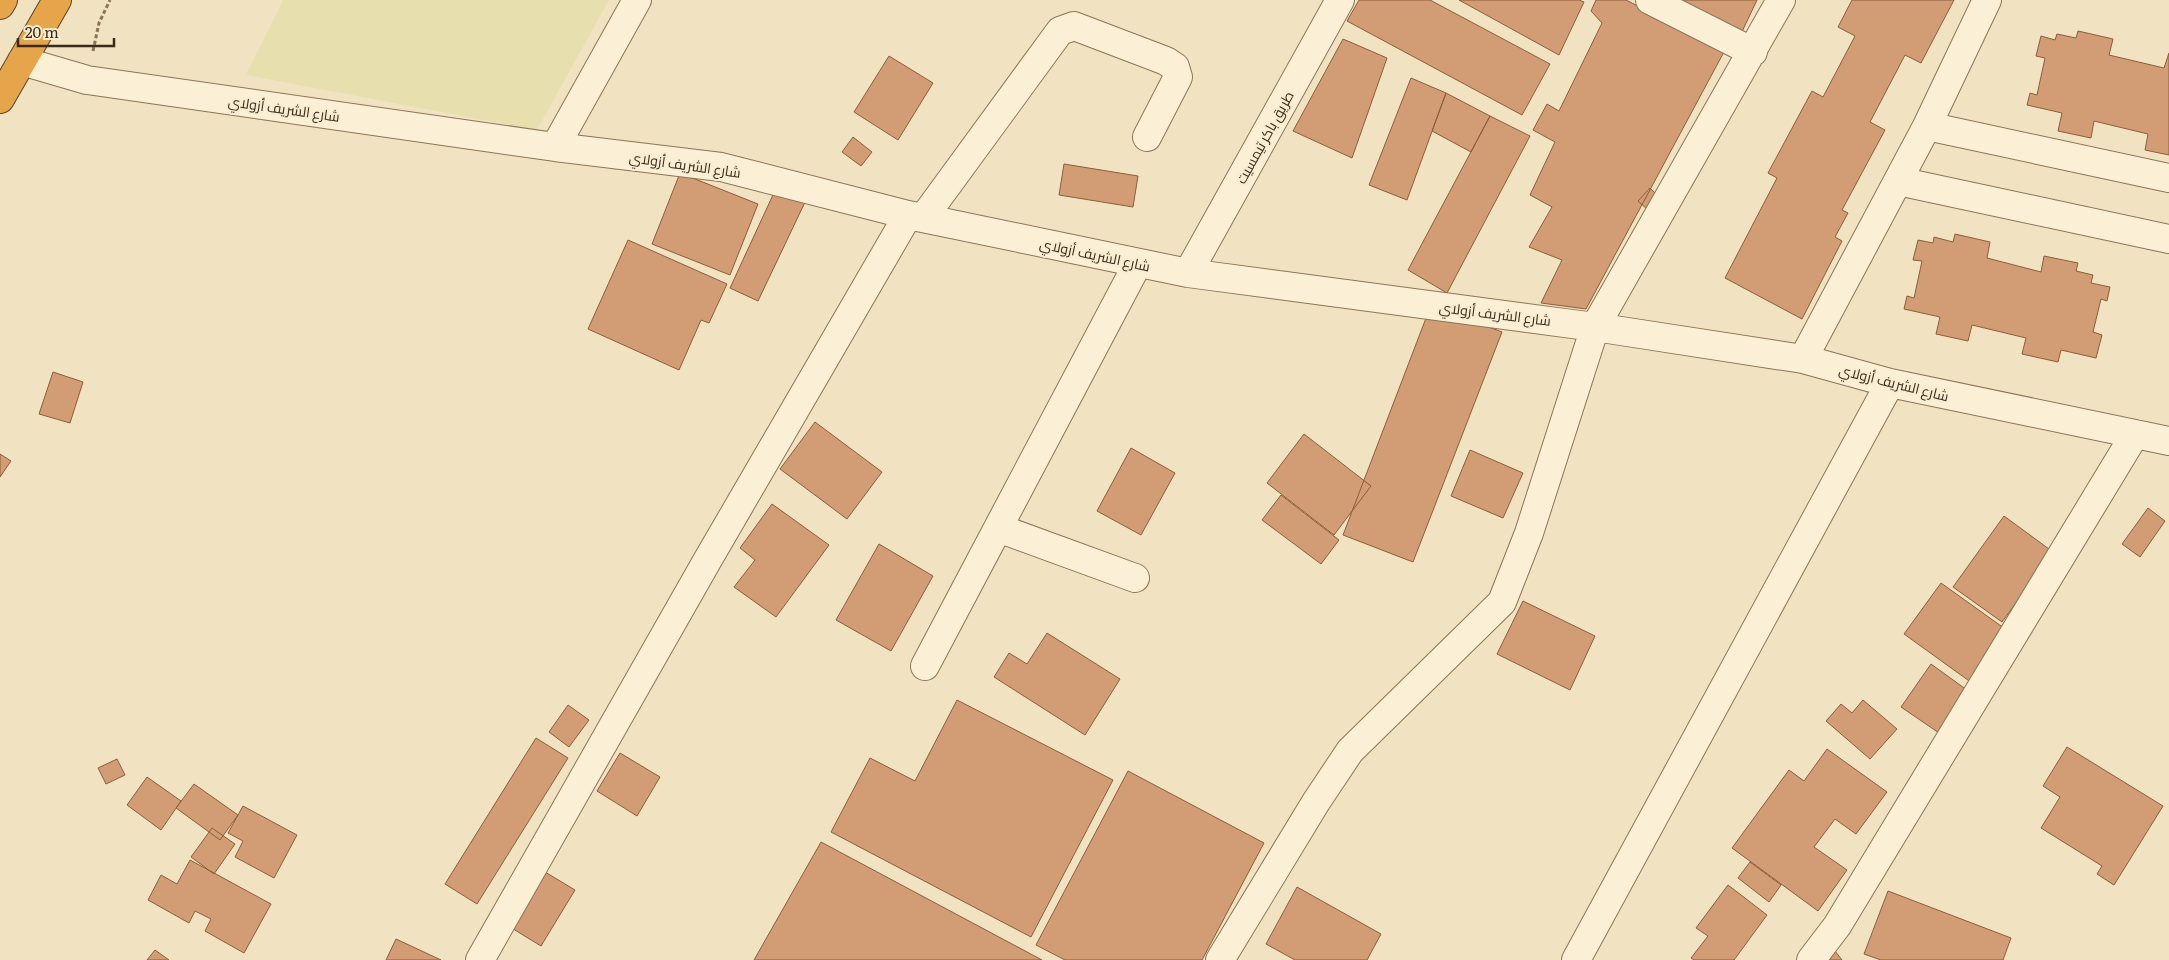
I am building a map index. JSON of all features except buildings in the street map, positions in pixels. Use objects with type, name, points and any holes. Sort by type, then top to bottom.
[{"type":"highway","points":[[0,5],[3,0]]},
{"type":"highway","points":[[0,99],[57,0]]},
{"type":"street","points":[[555,147],[637,0]]},
{"type":"street","name":"طريق باكر تيمسيت","points":[[1188,273],[1340,0]]},
{"type":"street","points":[[1650,0],[1753,52]]},
{"type":"street","points":[[1220,960],[1316,802],[1350,751],[1502,602],[1529,533],[1595,326],[1781,0]]},
{"type":"street","points":[[1803,358],[1927,126],[1987,0]]},
{"type":"street","points":[[480,960],[707,561],[916,216],[1060,31],[1074,26],[1166,61],[1175,67],[1178,77],[1147,137]]},
{"type":"street","name":"شارع الشريف أزولاي","points":[[22,61],[88,80],[555,147],[721,167],[916,216],[1188,273],[1595,326],[1803,358],[1890,383],[2169,442]]},
{"type":"street","points":[[1927,126],[2169,178]]},
{"type":"street","points":[[1898,181],[2169,239]]},
{"type":"street","points":[[925,666],[1138,263]]},
{"type":"street","points":[[1576,960],[1890,383]]},
{"type":"street","points":[[1811,960],[1836,926],[2135,434]]},
{"type":"street","points":[[998,528],[1135,578]]},
{"type":"path","points":[[99,23],[110,0]]},
{"type":"shaded area","points":[[283,0],[609,0],[537,130],[246,75]]}]
